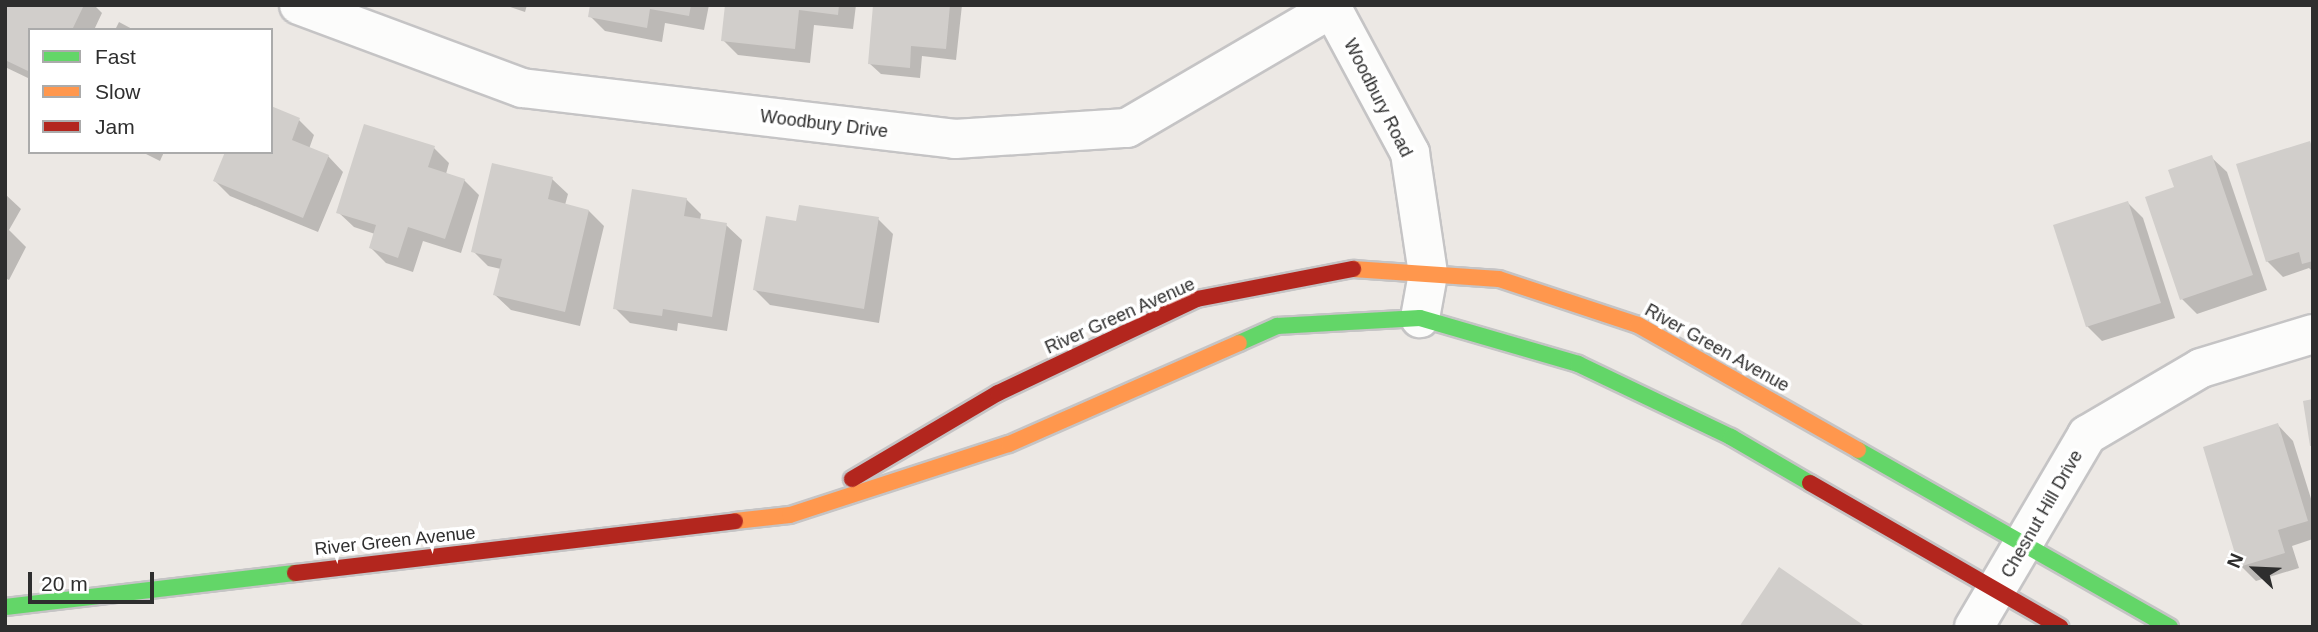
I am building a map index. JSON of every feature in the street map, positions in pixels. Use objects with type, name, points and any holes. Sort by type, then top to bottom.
[{"type":"street","name":"Woodbury Drive","points":[[299,5],[523,88],[955,139],[1127,128],[1333,7]]},
{"type":"street","name":"Woodbury Road","points":[[1333,7],[1410,153],[1428,274],[1420,318]]},
{"type":"street","name":"River Green Avenue","points":[[790,515],[998,393],[1197,299],[1353,269],[1499,279],[1639,324],[2170,627]]},
{"type":"street","name":"River Green Avenue","points":[[5,607],[790,515],[1009,444],[1277,326],[1420,318],[1578,364],[1731,437],[2060,627]]},
{"type":"street","name":"Chesnut Hill Drive","points":[[1975,627],[2087,435],[2201,368],[2313,334]]},
{"type":"building","points":[[5,5],[84,5],[73,28],[28,28],[28,71],[5,60]]},
{"type":"building","points":[[590,5],[691,5],[689,16],[650,9],[647,28],[588,17]]},
{"type":"building","points":[[725,5],[839,5],[838,15],[799,10],[795,49],[721,41]]},
{"type":"building","points":[[873,5],[950,5],[946,49],[911,46],[910,68],[868,64]]},
{"type":"building","points":[[273,107],[300,118],[292,140],[329,155],[303,218],[213,181],[224,154],[273,154]]},
{"type":"building","points":[[364,124],[435,146],[428,167],[465,179],[445,239],[408,227],[398,258],[369,248],[376,225],[336,213]]},
{"type":"building","points":[[2310,141],[2313,150],[2313,261],[2302,264],[2299,252],[2266,262],[2236,164]]},
{"type":"building","points":[[2212,155],[2253,275],[2180,300],[2145,197],[2174,187],[2168,170]]},
{"type":"building","points":[[492,163],[553,177],[548,199],[589,210],[565,312],[493,295],[502,259],[471,252]]},
{"type":"building","points":[[632,189],[687,198],[684,216],[727,223],[712,317],[663,309],[662,316],[613,309]]},
{"type":"building","points":[[2128,201],[2161,303],[2086,327],[2053,225]]},
{"type":"building","points":[[799,205],[879,217],[864,309],[753,290],[766,216],[796,221]]},
{"type":"building","points":[[2313,399],[2313,446],[2310,446],[2303,401]]},
{"type":"building","points":[[2278,423],[2308,521],[2278,530],[2285,553],[2239,567],[2203,447]]},
{"type":"building","points":[[1779,567],[1866,627],[1739,627]]},
{"type":"traffic: fast","points":[[1239,343],[1277,326],[1420,318],[1578,364],[1731,437],[1810,483]]},
{"type":"traffic: fast","points":[[1858,450],[2170,627]]},
{"type":"traffic: fast","points":[[5,607],[295,573]]},
{"type":"traffic: slow","points":[[1353,269],[1499,279],[1638,325],[1858,450]]},
{"type":"traffic: slow","points":[[735,521],[790,515],[1009,444],[1239,343]]},
{"type":"traffic: jam","points":[[852,479],[998,393],[1197,299],[1353,269]]},
{"type":"traffic: jam","points":[[1810,483],[2060,627]]},
{"type":"traffic: jam","points":[[295,573],[735,521]]}]
